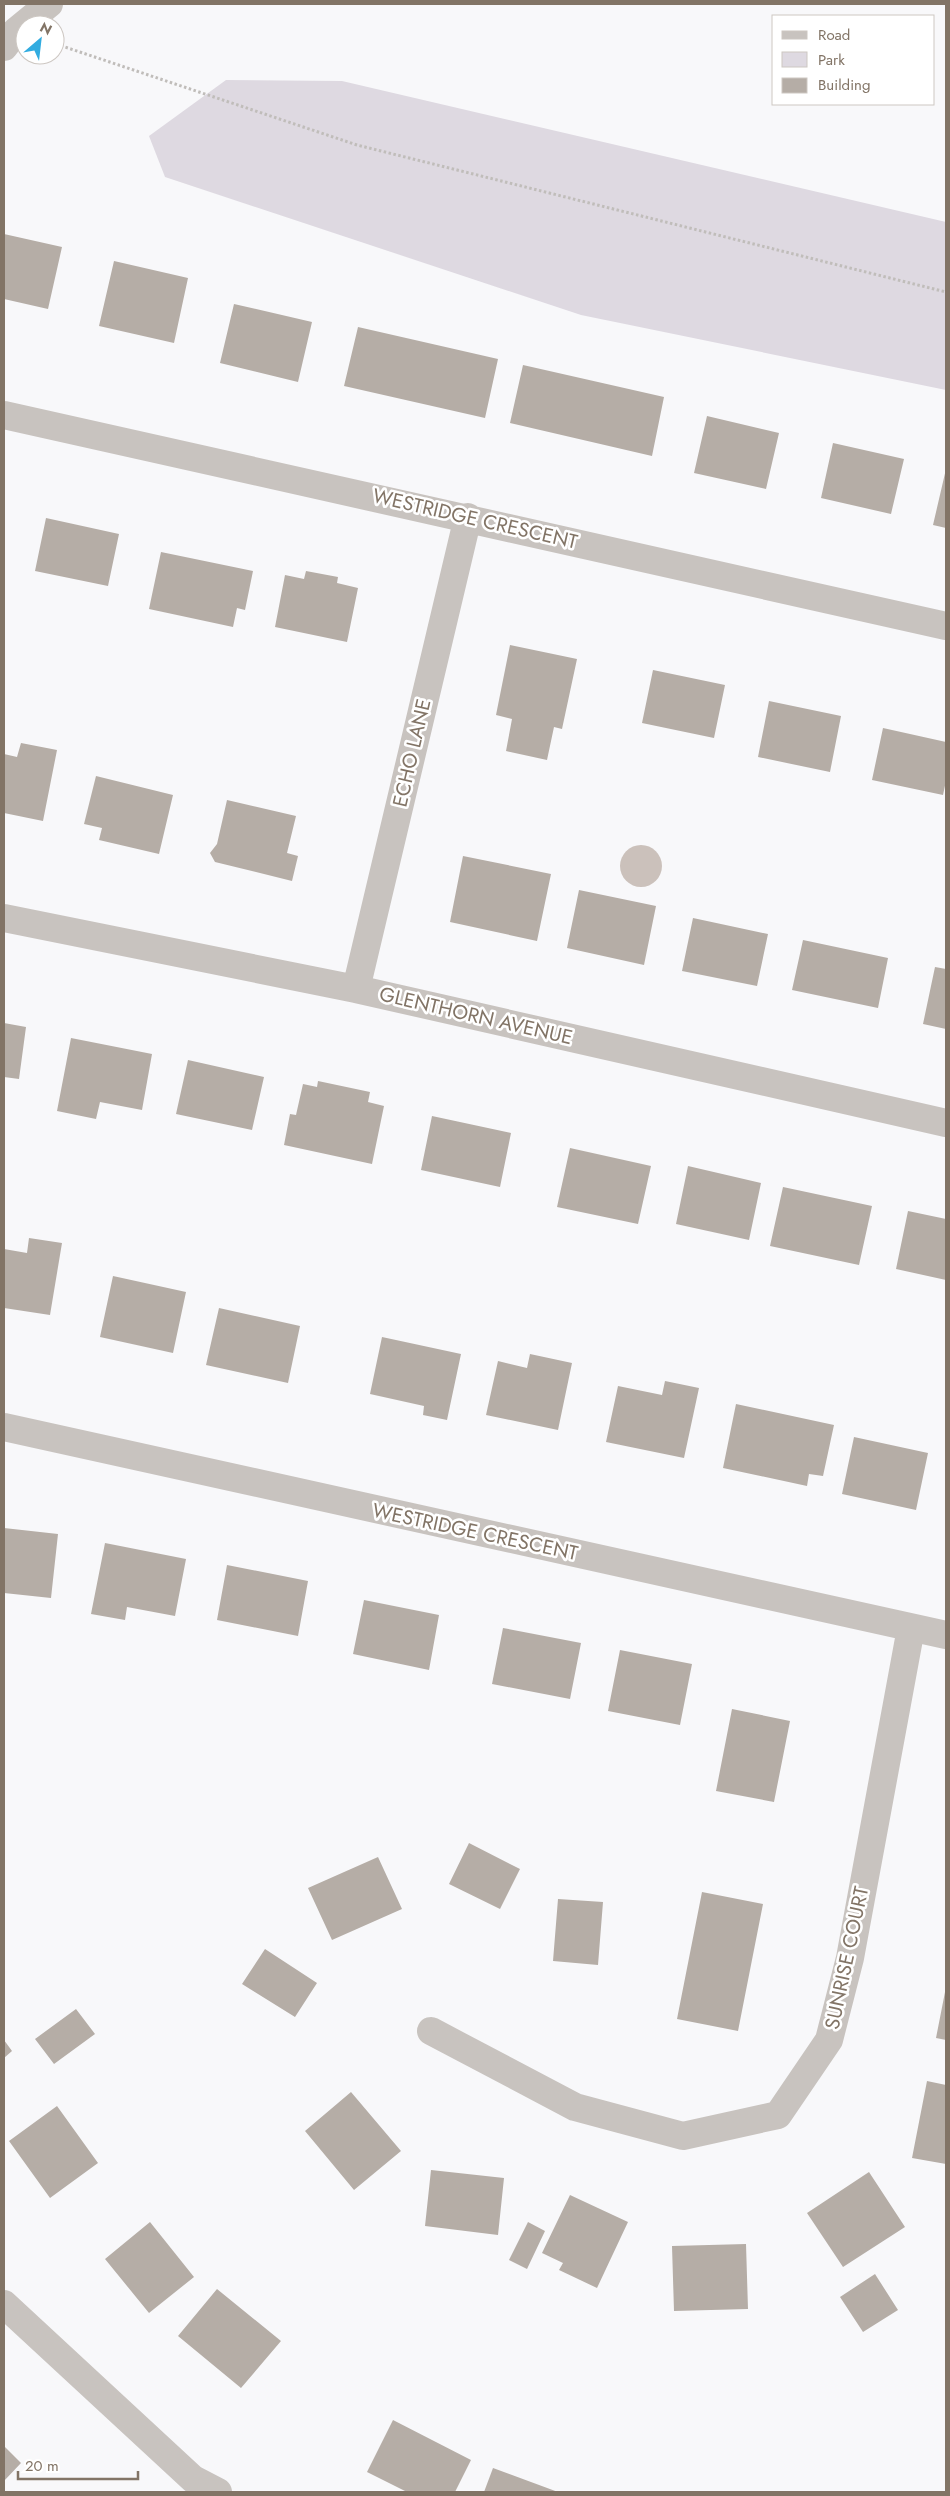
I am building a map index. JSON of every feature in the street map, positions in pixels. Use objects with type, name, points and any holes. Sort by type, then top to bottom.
[{"type":"street","points":[[4,47],[16,31],[49,4]]},
{"type":"street","name":"WESTRIDGE CRESCENT","points":[[4,415],[468,517],[946,626]]},
{"type":"street","name":"ECHO LANE","points":[[356,989],[468,517]]},
{"type":"street","name":"GLENTHORN AVENUE","points":[[4,918],[356,989],[946,1124]]},
{"type":"street","name":"WESTRIDGE CRESCENT","points":[[4,1428],[946,1635]]},
{"type":"street","name":"SUNRISE COURT","points":[[431,2030],[575,2107],[683,2136],[778,2115],[829,2040],[850,1958],[911,1628]]},
{"type":"street","points":[[4,2304],[193,2479],[218,2492]]},
{"type":"path","points":[[65,47],[357,145],[946,292]]},
{"type":"green space","points":[[226,80],[342,81],[946,222],[946,390],[581,315],[165,177],[149,136]]},
{"type":"shaded area","points":[[645,845],[653,848],[659,854],[662,866],[659,878],[653,884],[637,887],[629,884],[623,878],[620,862],[623,854],[629,848]]},
{"type":"building","points":[[4,234],[62,247],[48,309],[4,299]]},
{"type":"building","points":[[114,261],[188,278],[174,343],[99,326]]},
{"type":"building","points":[[234,304],[312,322],[298,382],[220,363]]},
{"type":"building","points":[[358,327],[498,359],[485,418],[344,386]]},
{"type":"building","points":[[523,365],[664,397],[652,456],[510,423]]},
{"type":"building","points":[[707,416],[779,433],[766,489],[694,473]]},
{"type":"building","points":[[833,443],[904,459],[891,514],[821,498]]},
{"type":"building","points":[[946,469],[946,528],[933,525]]},
{"type":"building","points":[[46,518],[119,534],[108,586],[35,571]]},
{"type":"building","points":[[161,552],[253,571],[245,610],[237,608],[233,627],[149,609]]},
{"type":"building","points":[[306,571],[338,577],[337,583],[358,588],[347,642],[275,627],[285,575],[304,579]]},
{"type":"building","points":[[510,645],[577,659],[562,729],[554,727],[547,760],[506,751],[512,719],[496,715]]},
{"type":"building","points":[[653,670],[725,685],[714,738],[642,723]]},
{"type":"building","points":[[769,701],[841,716],[830,772],[758,757]]},
{"type":"building","points":[[883,728],[946,742],[946,781],[943,795],[872,780]]},
{"type":"building","points":[[21,743],[57,750],[43,821],[4,813],[4,754],[17,757]]},
{"type":"building","points":[[96,776],[173,795],[159,854],[99,840],[102,828],[84,824]]},
{"type":"building","points":[[227,800],[296,816],[287,853],[298,856],[292,881],[215,862],[210,853],[217,844]]},
{"type":"building","points":[[463,856],[551,874],[537,941],[450,922]]},
{"type":"building","points":[[579,890],[656,906],[644,965],[567,948]]},
{"type":"building","points":[[693,918],[768,934],[757,986],[682,971]]},
{"type":"building","points":[[803,940],[888,958],[878,1008],[792,990]]},
{"type":"building","points":[[935,967],[946,969],[946,1029],[923,1024]]},
{"type":"building","points":[[4,1023],[26,1027],[19,1079],[4,1077]]},
{"type":"building","points":[[71,1038],[152,1054],[142,1110],[100,1102],[96,1119],[57,1111]]},
{"type":"building","points":[[188,1060],[264,1077],[252,1130],[176,1114]]},
{"type":"building","points":[[318,1081],[370,1092],[368,1102],[384,1106],[372,1164],[284,1145],[290,1114],[296,1115],[303,1084],[317,1087]]},
{"type":"building","points":[[432,1116],[511,1133],[500,1187],[421,1170]]},
{"type":"building","points":[[570,1148],[651,1166],[638,1224],[557,1207]]},
{"type":"building","points":[[688,1166],[761,1183],[749,1240],[676,1224]]},
{"type":"building","points":[[783,1187],[872,1206],[859,1265],[770,1246]]},
{"type":"building","points":[[908,1211],[946,1219],[946,1280],[896,1269]]},
{"type":"building","points":[[29,1238],[62,1243],[50,1315],[4,1308],[4,1249],[27,1253]]},
{"type":"building","points":[[113,1276],[186,1292],[173,1353],[100,1337]]},
{"type":"building","points":[[219,1308],[300,1326],[288,1383],[206,1365]]},
{"type":"building","points":[[382,1337],[461,1354],[447,1420],[423,1415],[424,1406],[370,1394]]},
{"type":"building","points":[[530,1354],[572,1363],[558,1430],[486,1415],[498,1361],[527,1368]]},
{"type":"building","points":[[665,1381],[699,1388],[684,1458],[606,1442],[618,1386],[662,1395]]},
{"type":"building","points":[[736,1404],[834,1425],[823,1476],[809,1474],[807,1486],[723,1468]]},
{"type":"building","points":[[854,1437],[928,1453],[916,1510],[842,1494]]},
{"type":"building","points":[[4,1528],[58,1534],[51,1598],[4,1593]]},
{"type":"building","points":[[105,1543],[186,1559],[175,1616],[127,1607],[125,1620],[91,1614]]},
{"type":"building","points":[[227,1565],[308,1581],[298,1636],[217,1620]]},
{"type":"building","points":[[364,1600],[439,1615],[429,1670],[353,1654]]},
{"type":"building","points":[[503,1628],[581,1643],[570,1699],[492,1684]]},
{"type":"building","points":[[620,1650],[692,1664],[680,1725],[608,1711]]},
{"type":"building","points":[[732,1709],[790,1721],[774,1802],[716,1791]]},
{"type":"building","points":[[469,1843],[520,1869],[500,1909],[449,1884]]},
{"type":"building","points":[[378,1857],[402,1909],[332,1940],[308,1888]]},
{"type":"building","points":[[702,1892],[763,1904],[738,2031],[677,2019]]},
{"type":"building","points":[[558,1899],[603,1902],[598,1965],[553,1961]]},
{"type":"building","points":[[265,1949],[317,1983],[295,2017],[242,1984]]},
{"type":"building","points":[[946,1992],[946,2040],[936,2038]]},
{"type":"building","points":[[76,2009],[95,2034],[54,2064],[35,2039]]},
{"type":"building","points":[[4,2040],[12,2051],[4,2058]]},
{"type":"building","points":[[927,2081],[946,2085],[946,2164],[912,2158]]},
{"type":"building","points":[[351,2092],[401,2151],[354,2190],[305,2131]]},
{"type":"building","points":[[57,2106],[98,2163],[50,2198],[9,2141]]},
{"type":"building","points":[[431,2170],[504,2178],[498,2235],[425,2226]]},
{"type":"building","points":[[869,2172],[905,2227],[843,2267],[807,2213]]},
{"type":"building","points":[[570,2195],[628,2222],[597,2288],[559,2270],[563,2263],[542,2253]]},
{"type":"building","points":[[150,2222],[194,2277],[149,2313],[105,2259]]},
{"type":"building","points":[[528,2222],[545,2231],[527,2269],[509,2260]]},
{"type":"building","points":[[746,2244],[748,2309],[674,2311],[672,2246]]},
{"type":"building","points":[[875,2274],[898,2310],[863,2332],[840,2297]]},
{"type":"building","points":[[217,2289],[281,2341],[241,2388],[178,2336]]},
{"type":"building","points":[[393,2420],[471,2460],[455,2492],[407,2492],[367,2472]]},
{"type":"building","points":[[4,2446],[21,2463],[4,2481]]},
{"type":"building","points":[[493,2468],[558,2492],[484,2492]]}]
